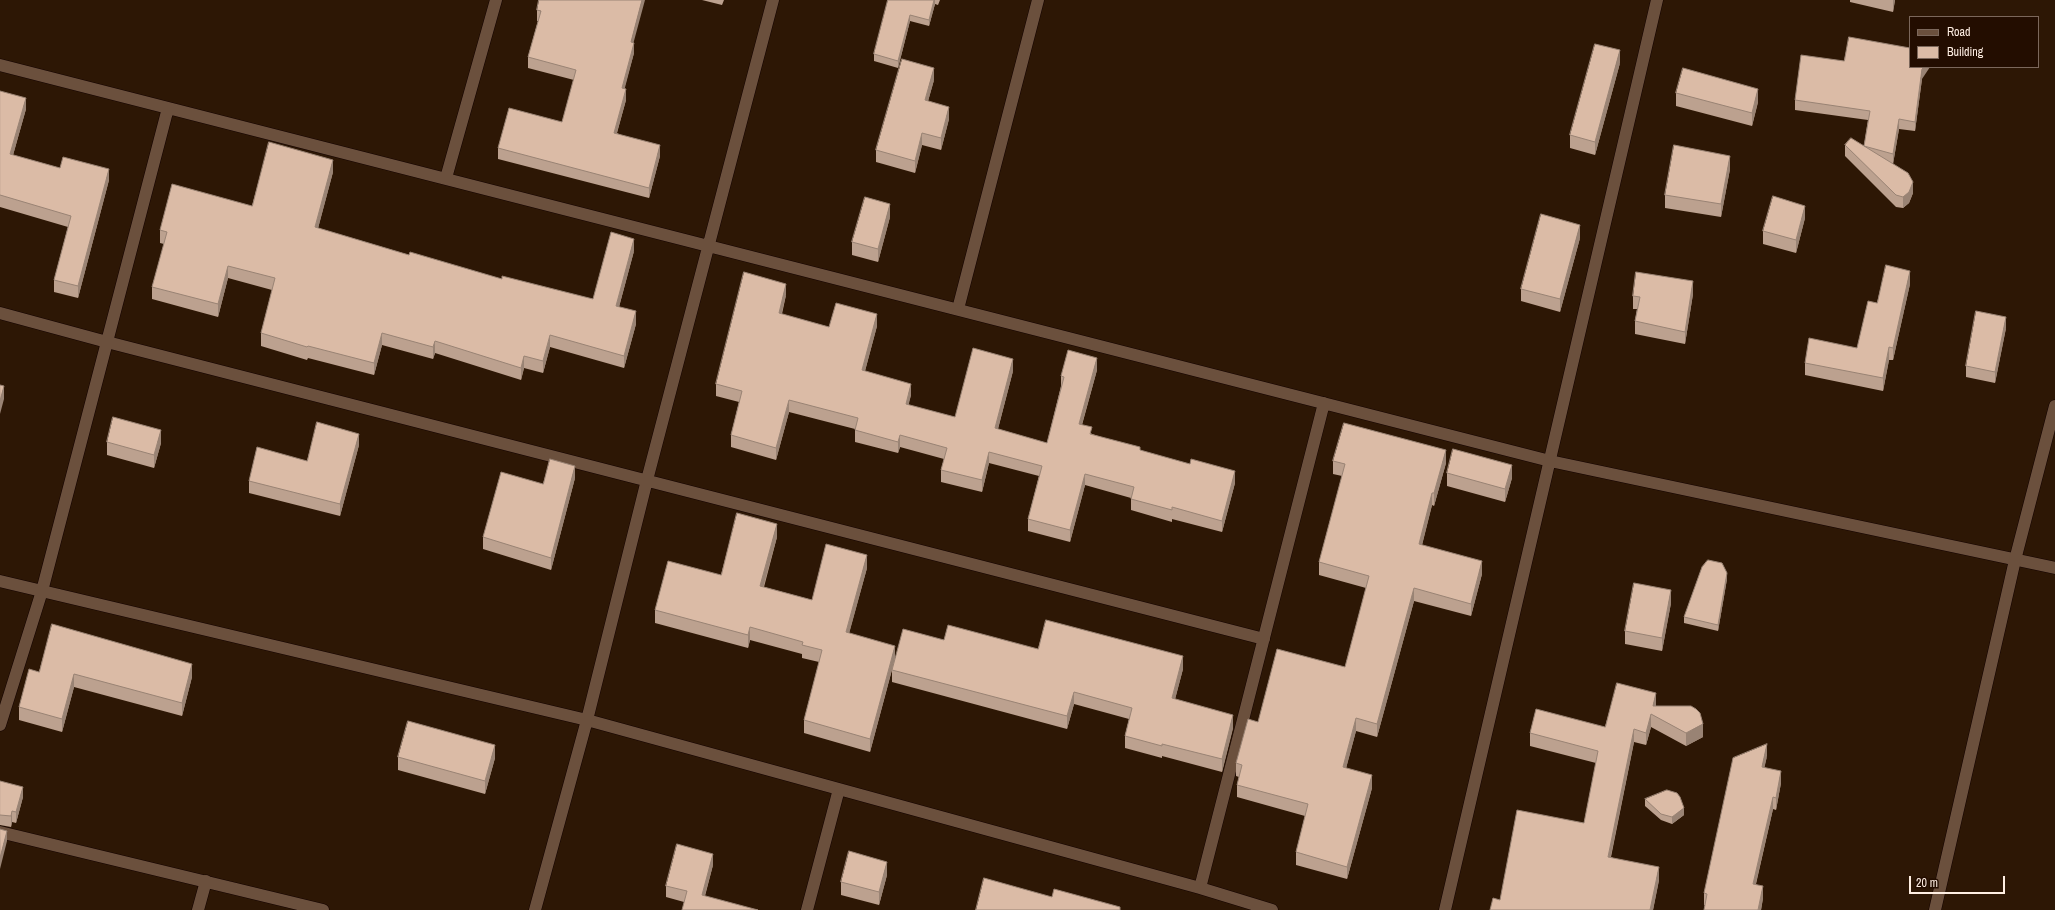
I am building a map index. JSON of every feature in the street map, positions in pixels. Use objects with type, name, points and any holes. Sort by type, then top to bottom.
[{"type":"street","points":[[446,178],[496,0]]},
{"type":"street","points":[[535,910],[587,720],[647,480],[773,0]]},
{"type":"street","points":[[958,309],[1038,0]]},
{"type":"street","points":[[1445,910],[1657,0]]},
{"type":"street","points":[[0,65],[1550,460],[2055,568]]},
{"type":"street","points":[[0,725],[42,591],[168,108]]},
{"type":"street","points":[[0,312],[107,342],[1264,638]]},
{"type":"street","points":[[1200,888],[1324,403]]},
{"type":"street","points":[[1935,910],[2015,560],[2055,406]]},
{"type":"street","points":[[0,581],[587,720],[1200,888],[1272,910]]},
{"type":"street","points":[[807,910],[838,789]]},
{"type":"street","points":[[0,832],[323,910]]},
{"type":"street","points":[[198,910],[206,881]]},
{"type":"building","points":[[539,0],[642,0],[631,42],[634,43],[622,88],[626,89],[614,133],[660,145],[649,188],[498,148],[509,108],[562,122],[576,70],[528,57],[541,11],[537,10]]},
{"type":"building","points":[[888,0],[934,0],[929,20],[910,15],[898,61],[874,54]]},
{"type":"building","points":[[1849,37],[1909,48],[1909,68],[1923,68],[1915,122],[1899,119],[1893,154],[1864,146],[1870,111],[1795,100],[1801,55],[1844,61]]},
{"type":"building","points":[[1595,44],[1620,50],[1595,142],[1570,135]]},
{"type":"building","points":[[902,59],[934,68],[925,100],[949,107],[941,138],[922,133],[915,161],[876,150]]},
{"type":"building","points":[[1683,68],[1758,89],[1752,113],[1676,93]]},
{"type":"building","points":[[0,91],[26,98],[10,154],[60,168],[63,157],[109,169],[78,286],[54,280],[71,216],[0,195]]},
{"type":"building","points":[[1851,138],[1908,173],[1913,182],[1909,192],[1903,197],[1896,195],[1845,145]]},
{"type":"building","points":[[269,142],[333,160],[315,227],[409,255],[410,252],[502,279],[502,276],[593,299],[611,232],[634,239],[616,306],[636,311],[624,356],[550,335],[543,361],[524,356],[521,368],[435,341],[433,347],[382,333],[374,363],[308,346],[307,347],[261,333],[275,278],[228,266],[218,304],[152,287],[167,232],[160,230],[172,184],[252,206]]},
{"type":"building","points":[[1674,145],[1730,156],[1721,204],[1665,195]]},
{"type":"building","points":[[1773,196],[1805,206],[1796,240],[1763,231]]},
{"type":"building","points":[[865,197],[890,204],[878,249],[852,242]]},
{"type":"building","points":[[1541,214],[1580,225],[1560,299],[1521,289]]},
{"type":"building","points":[[1886,265],[1910,271],[1893,348],[1889,347],[1883,378],[1805,363],[1809,338],[1857,348],[1868,301],[1877,303]]},
{"type":"building","points":[[744,272],[786,284],[779,313],[829,327],[836,303],[877,314],[862,370],[911,384],[906,404],[955,417],[973,348],[1013,359],[995,428],[1047,443],[1064,377],[1061,376],[1068,350],[1097,358],[1079,424],[1092,427],[1090,434],[1140,447],[1140,450],[1190,464],[1191,459],[1235,471],[1222,521],[1172,507],[1172,510],[1131,499],[1134,487],[1085,474],[1070,530],[1028,519],[1042,466],[989,452],[982,480],[941,470],[947,448],[900,435],[898,442],[855,430],[858,418],[789,400],[776,448],[731,435],[742,391],[716,384]]},
{"type":"building","points":[[1636,272],[1693,281],[1685,332],[1635,321],[1640,297],[1633,296]]},
{"type":"building","points":[[1976,311],[2006,317],[1995,372],[1966,366]]},
{"type":"building","points":[[0,385],[4,386],[0,401]]},
{"type":"building","points":[[113,417],[161,430],[154,455],[107,442]]},
{"type":"building","points":[[317,422],[359,434],[340,504],[249,481],[257,447],[307,461]]},
{"type":"building","points":[[1344,423],[1446,450],[1434,493],[1432,493],[1419,544],[1482,561],[1471,604],[1414,588],[1377,724],[1356,718],[1343,767],[1372,775],[1347,867],[1296,852],[1308,804],[1237,785],[1242,765],[1236,763],[1248,719],[1258,722],[1277,649],[1345,667],[1369,576],[1319,562],[1345,464],[1333,461]]},
{"type":"building","points":[[1453,449],[1512,465],[1505,489],[1447,473]]},
{"type":"building","points":[[550,459],[575,466],[551,558],[483,537],[501,472],[543,484]]},
{"type":"building","points":[[737,513],[777,524],[760,586],[812,600],[826,544],[867,555],[846,632],[895,646],[870,739],[804,720],[822,650],[802,645],[803,642],[750,627],[748,635],[655,610],[668,561],[721,575]]},
{"type":"building","points":[[1708,560],[1722,563],[1727,573],[1718,625],[1684,617],[1702,567]]},
{"type":"building","points":[[1634,583],[1671,590],[1662,638],[1625,631]]},
{"type":"building","points":[[1046,620],[1183,656],[1172,698],[1233,715],[1222,759],[1125,736],[1132,708],[1074,692],[1067,716],[892,670],[903,629],[944,640],[948,625],[1038,649]]},
{"type":"building","points":[[52,624],[192,664],[182,703],[74,674],[62,719],[19,707],[29,669],[39,672]]},
{"type":"building","points":[[1617,683],[1656,693],[1653,706],[1691,706],[1700,713],[1703,724],[1686,733],[1651,714],[1646,733],[1634,729],[1608,857],[1659,867],[1650,910],[1490,910],[1493,898],[1500,900],[1517,810],[1584,823],[1598,751],[1530,733],[1536,709],[1605,727]]},
{"type":"building","points":[[408,721],[495,745],[485,781],[398,757]]},
{"type":"building","points":[[1767,744],[1762,767],[1781,771],[1776,798],[1773,797],[1753,884],[1763,886],[1758,910],[1704,910],[1707,894],[1704,893],[1733,758]]},
{"type":"building","points":[[0,781],[23,787],[16,812],[12,811],[11,816],[0,815]]},
{"type":"building","points":[[1667,790],[1677,793],[1684,808],[1672,817],[1661,814],[1645,799]]},
{"type":"building","points":[[0,829],[7,831],[0,858]]},
{"type":"building","points":[[677,844],[713,854],[702,895],[758,910],[682,910],[687,891],[666,886]]},
{"type":"building","points":[[849,851],[887,862],[879,892],[841,882]]},
{"type":"building","points":[[984,878],[1052,897],[1054,889],[1120,907],[1120,910],[976,910]]}]
